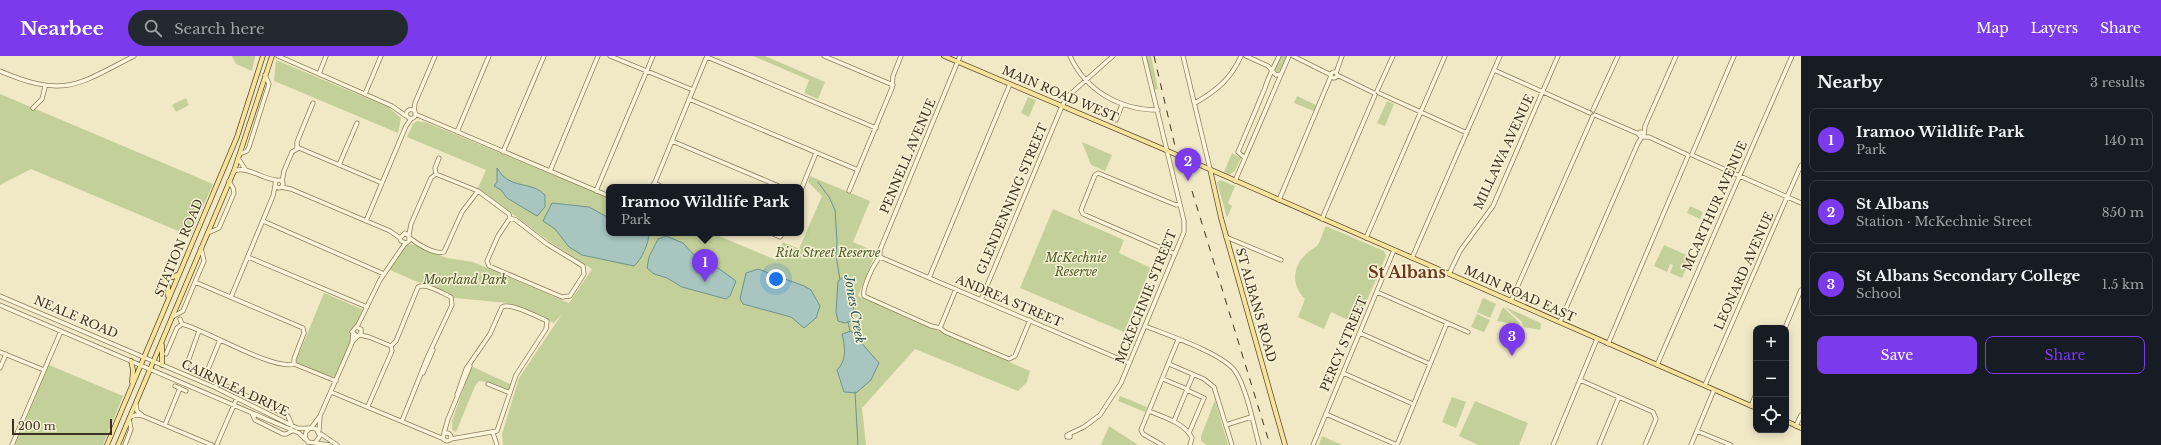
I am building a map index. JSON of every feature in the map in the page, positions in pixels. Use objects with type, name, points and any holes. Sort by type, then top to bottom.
[{"type":"main road","name":"STATION ROAD","points":[[107,445],[237,137],[263,56]]},
{"type":"main road","name":"MAIN ROAD WEST","points":[[944,56],[1210,169]]},
{"type":"main road","name":"STATION ROAD","points":[[118,445],[234,171],[271,58]]},
{"type":"main road","name":"MAIN ROAD EAST","points":[[1210,169],[1751,406]]},
{"type":"main road","name":"ST ALBANS ROAD","points":[[1210,169],[1213,190],[1226,238],[1285,445]]},
{"type":"main road","points":[[168,300],[168,287],[165,279],[179,274]]},
{"type":"main road","points":[[175,283],[184,287]]},
{"type":"main road","points":[[162,365],[163,339]]},
{"type":"main road","points":[[130,390],[134,370],[131,361]]},
{"type":"main road","points":[[1789,422],[1799,427]]},
{"type":"street","points":[[121,56],[124,61]]},
{"type":"street","points":[[0,71],[27,82],[45,86],[62,87],[76,84],[134,56]]},
{"type":"street","points":[[319,74],[326,56]]},
{"type":"street","points":[[365,94],[381,56]]},
{"type":"street","points":[[366,221],[435,56]]},
{"type":"street","points":[[457,132],[489,56]]},
{"type":"street","points":[[504,152],[544,56]]},
{"type":"street","points":[[550,171],[598,56]]},
{"type":"street","points":[[610,56],[693,90]]},
{"type":"street","points":[[596,191],[652,56]]},
{"type":"street","points":[[653,184],[707,56],[876,128]]},
{"type":"street","points":[[824,56],[893,85]]},
{"type":"street","points":[[849,192],[893,85],[893,76],[901,56]]},
{"type":"street","name":"PENNELL AVENUE","points":[[940,328],[931,326],[865,298],[864,290],[875,263],[880,257],[880,250],[960,56]]},
{"type":"street","points":[[1070,56],[1086,80],[1097,91],[1122,105],[1142,110],[1158,110]]},
{"type":"street","points":[[1062,106],[1086,80],[1113,56]]},
{"type":"street","name":"MCKECHNIE STREET","points":[[1070,435],[1094,420],[1104,409],[1121,383],[1175,254],[1185,225],[1144,56]]},
{"type":"street","points":[[1183,56],[1210,169]]},
{"type":"street","points":[[1194,103],[1213,93],[1226,81],[1236,68],[1241,56]]},
{"type":"street","points":[[1246,56],[1268,66],[1276,75],[1281,74]]},
{"type":"street","points":[[1245,158],[1238,152],[1267,80],[1273,72],[1279,56]]},
{"type":"street","points":[[1236,181],[1289,56]]},
{"type":"street","points":[[1279,200],[1342,56]]},
{"type":"street","points":[[1322,219],[1393,56]]},
{"type":"street","points":[[1366,238],[1445,56]]},
{"type":"street","points":[[1412,258],[1500,56]]},
{"type":"street","name":"MILLAWA AVENUE","points":[[1449,274],[1460,251],[1493,206],[1558,56]]},
{"type":"street","points":[[1511,301],[1618,56]]},
{"type":"street","points":[[1560,322],[1676,56]]},
{"type":"street","points":[[1608,344],[1734,56]]},
{"type":"street","name":"MCARTHUR AVENUE","points":[[1657,365],[1792,56]]},
{"type":"street","points":[[271,58],[280,57],[399,110],[457,132],[606,195]]},
{"type":"street","points":[[1286,62],[1295,57],[1467,133]]},
{"type":"street","points":[[1268,66],[1277,61]]},
{"type":"street","points":[[1495,70],[1801,203]]},
{"type":"street","points":[[929,278],[1010,84]]},
{"type":"street","points":[[33,108],[42,99],[45,86]]},
{"type":"street","points":[[689,99],[858,170]]},
{"type":"street","points":[[297,148],[297,142],[313,103]]},
{"type":"street","points":[[1116,120],[1122,105]]},
{"type":"street","name":"GLENDENNING STREET","points":[[981,300],[1062,106]]},
{"type":"street","points":[[399,110],[406,116],[406,126]]},
{"type":"street","points":[[406,116],[412,114]]},
{"type":"street","points":[[339,165],[357,123]]},
{"type":"street","points":[[672,141],[774,184]]},
{"type":"street","points":[[297,148],[382,183]]},
{"type":"street","points":[[273,196],[280,188],[284,172],[292,152],[297,148]]},
{"type":"street","points":[[803,184],[816,153]]},
{"type":"street","points":[[239,156],[246,170]]},
{"type":"street","points":[[436,174],[435,168],[439,158]]},
{"type":"street","name":"LEONARD AVENUE","points":[[1705,385],[1801,165]]},
{"type":"street","points":[[234,171],[246,170],[266,179],[275,186],[291,189]]},
{"type":"street","points":[[231,297],[273,196],[277,180],[284,172]]},
{"type":"street","points":[[1175,254],[1083,214],[1081,210],[1095,175],[1098,173],[1176,205],[1179,204]]},
{"type":"street","points":[[436,174],[478,191],[509,214],[510,218],[518,221],[547,244],[583,266],[584,274],[570,296],[562,297],[488,265],[487,261],[496,240],[510,218]]},
{"type":"street","points":[[330,445],[306,442],[305,434],[320,416],[352,343],[359,332],[362,318],[367,307],[384,274],[399,252],[431,178],[436,174]]},
{"type":"street","points":[[266,179],[277,180],[291,189],[366,221],[390,231],[406,235],[418,244]]},
{"type":"street","points":[[208,233],[219,228],[231,199],[234,190],[229,182]]},
{"type":"street","points":[[390,231],[404,241],[418,244],[438,253],[444,252],[462,212],[478,191]]},
{"type":"street","points":[[263,221],[384,274]]},
{"type":"street","points":[[404,241],[406,235]]},
{"type":"street","points":[[1226,238],[1280,260]]},
{"type":"street","points":[[172,317],[183,311],[196,282],[204,261],[201,248]]},
{"type":"street","name":"PERCY STREET","points":[[1313,445],[1394,250]]},
{"type":"street","points":[[248,257],[367,307]]},
{"type":"street","name":"ANDREA STREET","points":[[880,257],[1130,362]]},
{"type":"street","points":[[196,282],[303,328],[304,333],[294,357],[294,364]]},
{"type":"street","points":[[391,346],[396,341],[418,287],[422,285],[451,297],[453,301],[431,357],[421,376],[402,421]]},
{"type":"street","points":[[956,289],[940,328],[945,332],[1009,359],[1016,353],[1030,320]]},
{"type":"street","points":[[1786,325],[1801,290]]},
{"type":"street","points":[[1377,292],[1468,332]]},
{"type":"street","name":"NEALE ROAD","points":[[0,296],[153,361]]},
{"type":"street","name":"NEALE ROAD","points":[[0,305],[141,365]]},
{"type":"street","points":[[19,313],[23,305]]},
{"type":"street","points":[[433,434],[444,434],[450,437],[461,437],[493,433],[498,430],[510,393],[521,366],[546,329],[547,324],[545,320],[509,305],[504,306],[490,334],[471,363],[447,423],[444,434],[444,440]]},
{"type":"street","points":[[180,319],[182,324],[278,364],[294,364],[336,381]]},
{"type":"street","points":[[1326,414],[1397,445],[1447,323]]},
{"type":"street","points":[[166,354],[178,326],[182,324]]},
{"type":"street","points":[[1145,326],[1219,358],[1234,369],[1240,379],[1259,445]]},
{"type":"street","points":[[352,343],[352,329],[391,346]]},
{"type":"street","points":[[12,445],[61,330]]},
{"type":"street","points":[[81,339],[84,331]]},
{"type":"street","points":[[199,331],[186,367],[200,375],[206,374],[220,340]]},
{"type":"street","points":[[353,334],[359,332]]},
{"type":"street","points":[[1360,332],[1430,364]]},
{"type":"street","points":[[1553,445],[1597,338]]},
{"type":"street","points":[[1162,445],[1142,432],[1178,340]]},
{"type":"street","points":[[368,406],[392,351],[391,346]]},
{"type":"street","points":[[0,352],[44,370]]},
{"type":"street","points":[[0,368],[6,354]]},
{"type":"street","name":"CAIRNLEA DRIVE","points":[[153,361],[214,387],[292,426],[302,429],[310,428]]},
{"type":"street","points":[[1168,364],[1210,383],[1214,387],[1232,445]]},
{"type":"street","name":"CAIRNLEA DRIVE","points":[[141,365],[292,430],[300,434],[306,442]]},
{"type":"street","points":[[1343,373],[1413,404]]},
{"type":"street","points":[[1174,421],[1193,375]]},
{"type":"street","points":[[1162,378],[1204,398],[1190,433]]},
{"type":"street","points":[[1580,380],[1652,411],[1656,415],[1645,445]]},
{"type":"street","points":[[214,387],[218,384],[224,385],[288,416],[292,426]]},
{"type":"street","points":[[488,384],[510,393]]},
{"type":"street","points":[[175,386],[186,391]]},
{"type":"street","points":[[165,425],[180,388]]},
{"type":"street","points":[[1691,445],[1714,390]]},
{"type":"street","points":[[331,392],[433,434],[444,440],[448,445]]},
{"type":"street","points":[[1599,445],[1619,397]]},
{"type":"street","points":[[1751,406],[1755,397]]},
{"type":"street","points":[[125,445],[131,429],[129,418],[136,415],[143,416],[215,445],[237,398]]},
{"type":"street","points":[[136,403],[137,411],[143,416]]},
{"type":"street","points":[[1149,411],[1174,421],[1190,433],[1192,438],[1190,445]]},
{"type":"street","points":[[252,413],[255,420],[283,434],[286,434],[292,430]]},
{"type":"street","points":[[1799,427],[1801,415]]},
{"type":"street","points":[[314,444],[320,438],[320,416]]},
{"type":"street","points":[[1226,425],[1251,417]]},
{"type":"street","points":[[447,423],[450,437],[448,445]]},
{"type":"street","points":[[310,428],[316,429],[337,445]]},
{"type":"street","points":[[1697,431],[1731,445]]},
{"type":"street","points":[[493,433],[497,445]]},
{"type":"street","points":[[444,440],[450,437]]},
{"type":"green space","points":[[232,56],[255,56],[252,71],[236,64]]},
{"type":"green space","points":[[753,56],[765,56],[825,82],[818,99],[804,93],[809,80]]},
{"type":"green space","points":[[1145,56],[1151,56],[1158,89],[1154,90]]},
{"type":"green space","points":[[1280,56],[1288,56],[1283,68],[1277,73],[1275,69]]},
{"type":"green space","points":[[276,60],[388,107],[401,118],[398,133],[274,81]]},
{"type":"green space","points":[[0,94],[213,184],[190,236],[31,169],[0,185]]},
{"type":"green space","points":[[1297,96],[1316,105],[1314,111],[1294,103]]},
{"type":"green space","points":[[1028,97],[1036,100],[1029,117],[1021,113]]},
{"type":"green space","points":[[186,98],[189,105],[176,112],[172,105]]},
{"type":"green space","points":[[1387,101],[1394,104],[1385,126],[1377,123]]},
{"type":"green space","points":[[417,121],[425,122],[606,197],[606,236],[719,236],[776,260],[783,242],[799,249],[822,196],[808,182],[810,176],[870,201],[853,242],[876,252],[858,296],[1030,371],[1027,382],[1018,391],[915,349],[862,408],[866,445],[503,445],[502,434],[519,378],[562,314],[554,323],[508,303],[455,298],[390,270],[405,246],[412,244],[447,258],[473,262],[569,303],[592,269],[550,242],[478,188],[486,170],[407,137],[413,124]]},
{"type":"green space","points":[[1082,142],[1112,155],[1105,171],[1091,165]]},
{"type":"green space","points":[[1232,153],[1241,158],[1235,171],[1229,175],[1224,172]]},
{"type":"green space","points":[[1221,180],[1235,186],[1228,203],[1232,206],[1227,218],[1217,182]]},
{"type":"green space","points":[[1690,206],[1703,212],[1700,219],[1687,213]]},
{"type":"green space","name":"McKechnie Reserve","points":[[1053,209],[1124,240],[1119,253],[1151,268],[1124,332],[1020,288]]},
{"type":"green space","points":[[1326,226],[1384,251],[1386,256],[1357,324],[1331,312],[1324,329],[1298,317],[1305,299],[1297,288],[1295,276],[1298,264],[1307,253],[1317,246]]},
{"type":"green space","points":[[1664,245],[1691,257],[1682,278],[1670,273],[1673,265],[1670,264],[1667,272],[1654,266]]},
{"type":"green space","points":[[324,293],[364,310],[358,322],[351,330],[351,342],[337,374],[333,377],[300,366],[296,361]]},
{"type":"green space","points":[[1483,298],[1496,304],[1490,318],[1477,312]]},
{"type":"green space","points":[[1503,307],[1519,322],[1520,325],[1497,321]]},
{"type":"green space","points":[[1505,307],[1541,323],[1540,330],[1524,327],[1521,321]]},
{"type":"green space","points":[[1477,314],[1490,320],[1484,332],[1471,327]]},
{"type":"green space","points":[[49,365],[123,396],[103,445],[15,445]]},
{"type":"green space","points":[[473,367],[512,385],[509,391],[492,383],[479,381],[475,386],[456,432],[452,430],[452,421],[471,368]]},
{"type":"green space","points":[[1120,396],[1147,407],[1145,412],[1118,401]]},
{"type":"green space","points":[[1452,397],[1466,402],[1456,428],[1442,422]]},
{"type":"green space","points":[[1215,400],[1228,445],[1207,445],[1201,441],[1201,436]]},
{"type":"green space","points":[[1475,401],[1528,423],[1519,445],[1478,445],[1459,436]]},
{"type":"green space","points":[[1109,426],[1138,445],[1101,445]]},
{"type":"green space","points":[[1322,436],[1342,445],[1319,445]]},
{"type":"water","points":[[497,168],[501,174],[512,182],[535,188],[545,195],[545,207],[537,216],[507,198],[501,190],[494,186],[497,182]]},
{"type":"water","points":[[552,203],[589,207],[606,216],[606,236],[649,237],[640,259],[634,266],[582,255],[569,247],[555,229],[543,221]]},
{"type":"water","points":[[666,236],[683,243],[706,268],[718,268],[736,281],[730,296],[726,299],[682,287],[667,278],[654,274],[647,268],[649,257],[658,239]]},
{"type":"water","points":[[758,269],[811,290],[820,306],[816,318],[804,328],[791,317],[743,304],[740,299],[746,273]]},
{"type":"water","points":[[843,277],[848,277],[854,311],[851,321],[845,323],[838,321],[836,312],[838,281]]},
{"type":"water","points":[[851,331],[879,363],[871,380],[856,393],[844,392],[837,370],[844,358],[842,334]]},
{"type":"waterway","name":"Jones Creek","points":[[818,182],[829,197],[835,210],[837,242],[836,255],[840,280]]},
{"type":"waterway","name":"Jones Creek","points":[[848,322],[850,331]]},
{"type":"waterway","name":"Jones Creek","points":[[855,392],[858,445]]},
{"type":"railway","points":[[1154,56],[1175,146]]},
{"type":"railway","points":[[1192,191],[1270,445]]},
{"type":"place","name":"St Albans","points":[[1188,181]]},
{"type":"place","name":"Iramoo Wildlife Park","points":[[705,282]]},
{"type":"place","name":"St Albans Secondary College","points":[[1512,356]]},
{"type":"district","name":"St Albans","points":[[1407,272]]},
{"type":"park label","name":"Rita Street Reserve","points":[[828,253]]},
{"type":"park label","name":"Moorland Park","points":[[465,280]]}]
